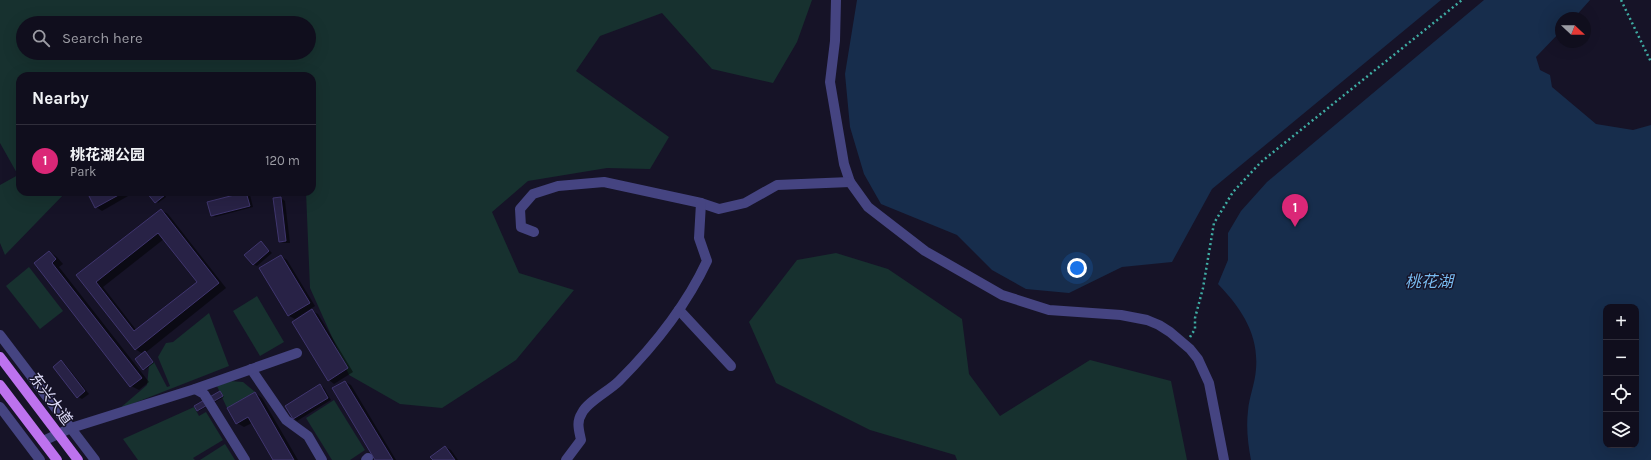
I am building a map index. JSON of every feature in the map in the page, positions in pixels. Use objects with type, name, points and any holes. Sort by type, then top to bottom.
[{"type":"main road","name":"东兴大道","points":[[0,357],[78,460]]},
{"type":"main road","points":[[0,385],[57,460]]},
{"type":"street","points":[[836,0],[835,41],[830,82],[844,164],[850,182],[868,207],[925,251],[1002,295],[1049,310],[1134,317],[1159,325],[1181,340],[1198,359],[1209,383],[1224,460]]},
{"type":"street","points":[[534,232],[520,226],[520,209],[532,194],[558,186],[604,182],[701,203],[719,209],[745,203],[777,184],[850,182]]},
{"type":"street","points":[[566,460],[581,440],[578,423],[582,412],[618,382],[660,335],[696,284],[708,261],[699,238],[701,203]]},
{"type":"street","points":[[679,310],[731,366]]},
{"type":"street","points":[[0,335],[95,460]]},
{"type":"street","points":[[43,441],[70,428],[195,389],[297,353]]},
{"type":"street","points":[[251,369],[286,420],[308,436],[322,460]]},
{"type":"street","points":[[195,389],[204,394],[245,460]]},
{"type":"street","points":[[0,407],[40,460]]},
{"type":"path","points":[[1181,340],[1190,337],[1195,329],[1195,318],[1203,288],[1214,223],[1233,192],[1261,162],[1462,0]]},
{"type":"path","points":[[1621,0],[1651,62]]},
{"type":"green space","points":[[0,0],[812,0],[797,42],[773,83],[712,69],[662,13],[600,36],[576,71],[669,137],[650,169],[607,168],[528,181],[492,212],[519,273],[574,290],[516,360],[442,408],[400,404],[349,375],[310,288],[306,196],[316,196],[316,72],[16,72],[16,171],[0,143]]},
{"type":"green space","points":[[16,176],[16,196],[62,196],[5,255],[0,243],[0,185]]},
{"type":"green space","points":[[836,253],[888,269],[962,319],[969,374],[1000,416],[1090,360],[1171,381],[1187,460],[957,460],[955,455],[870,430],[776,383],[749,322],[797,260]]},
{"type":"green space","points":[[29,267],[63,311],[40,329],[6,286]]},
{"type":"green space","points":[[257,296],[284,342],[260,356],[233,311]]},
{"type":"green space","points":[[209,313],[229,366],[119,409],[147,385],[149,366],[154,362],[167,387],[170,386],[158,357],[166,343],[173,342]]},
{"type":"green space","points":[[230,381],[243,382],[255,392],[227,408],[217,386]]},
{"type":"green space","points":[[334,400],[365,450],[350,460],[332,460],[306,418]]},
{"type":"green space","points":[[194,407],[199,416],[206,412],[223,440],[193,458],[195,460],[138,460],[123,439]]},
{"type":"green space","points":[[225,444],[235,460],[200,460]]},
{"type":"water","points":[[857,0],[1441,0],[1212,189],[1172,262],[1122,267],[1069,293],[1026,289],[992,270],[957,235],[881,204],[864,174],[850,127],[845,74]]},
{"type":"water","name":"桃花湖","points":[[1484,0],[1590,0],[1579,12],[1555,12],[1555,37],[1536,57],[1540,70],[1550,75],[1552,87],[1596,124],[1633,130],[1651,125],[1651,460],[1251,460],[1247,423],[1256,369],[1255,344],[1247,322],[1241,312],[1218,284],[1228,260],[1228,233],[1241,211],[1267,182]]},
{"type":"building","points":[[89,196],[117,196],[95,208]]},
{"type":"building","points":[[149,196],[164,196],[155,203]]},
{"type":"building","points":[[230,196],[247,196],[250,206],[211,216],[207,202]]},
{"type":"building","points":[[281,197],[286,241],[279,242],[273,198]]},
{"type":"building","points":[[161,209],[219,283],[135,350],[76,275]],"holes":[[[158,233],[197,282],[134,331],[96,282]]]},
{"type":"building","points":[[261,241],[269,251],[253,265],[244,255]]},
{"type":"building","points":[[49,251],[56,259],[52,263],[142,378],[130,387],[34,263]]},
{"type":"building","points":[[281,255],[310,303],[288,316],[259,268]]},
{"type":"building","points":[[312,309],[348,368],[328,381],[292,322]]},
{"type":"building","points":[[145,351],[153,362],[143,370],[135,359]]},
{"type":"building","points":[[61,360],[85,391],[77,398],[53,367]]},
{"type":"building","points":[[345,381],[393,460],[375,460],[332,388]]},
{"type":"building","points":[[320,384],[328,398],[293,419],[285,406]]},
{"type":"building","points":[[220,391],[223,396],[197,411],[194,406]]},
{"type":"building","points":[[255,392],[294,460],[273,460],[248,417],[236,424],[227,408]]},
{"type":"building","points":[[445,446],[455,460],[433,460],[430,457]]},
{"type":"place","name":"桃花湖公园","points":[[1295,227]]}]
